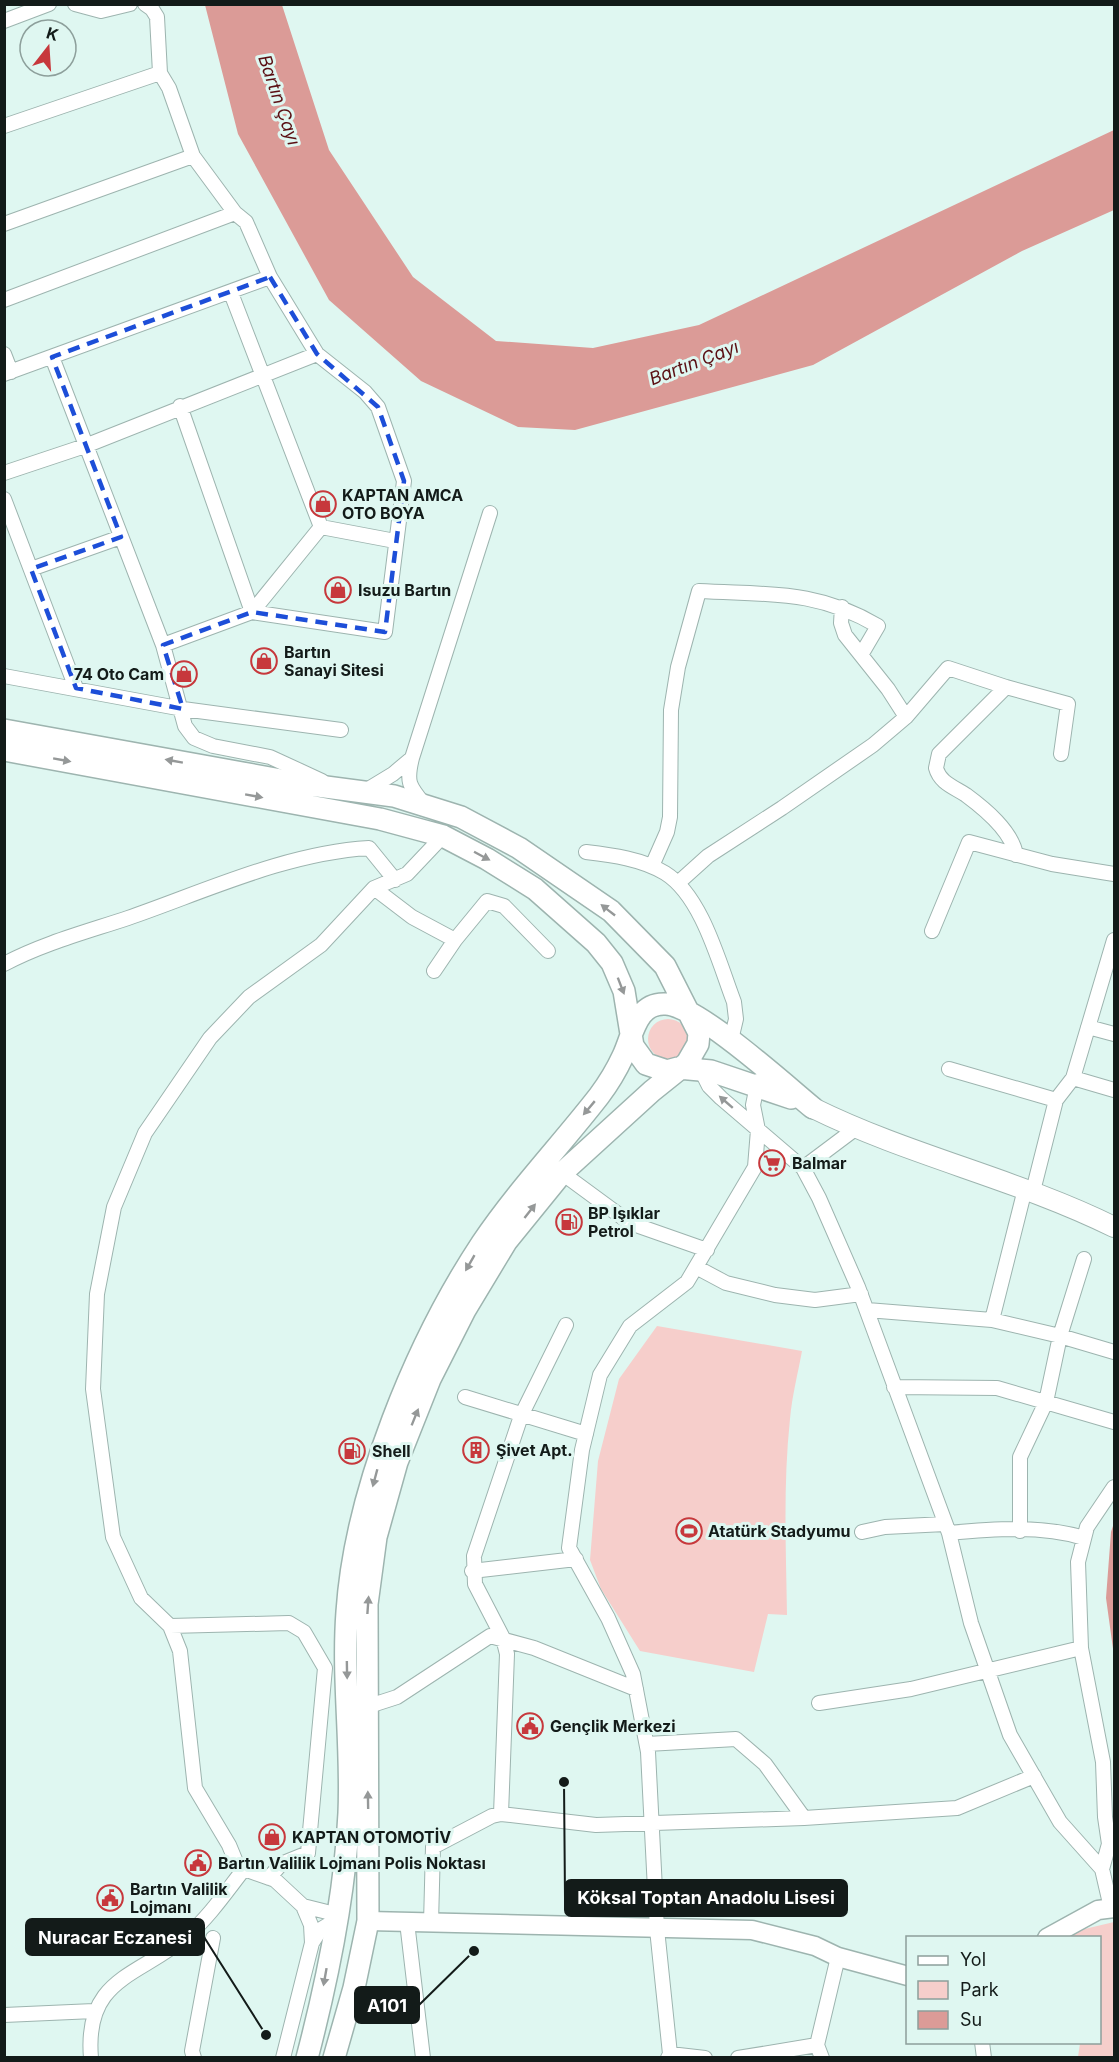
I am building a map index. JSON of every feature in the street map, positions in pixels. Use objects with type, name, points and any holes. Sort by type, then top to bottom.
[{"type":"highway","points":[[4,730],[303,784],[364,791],[424,804],[461,817],[519,848],[611,911],[665,966],[699,1033],[697,1062]]},
{"type":"highway","points":[[4,750],[380,819],[443,836],[487,859],[535,890],[596,943],[612,963],[624,991],[638,1056],[646,1064],[667,1071],[697,1062],[764,1086],[813,1108]]},
{"type":"highway","points":[[307,2058],[320,2009],[336,1920],[349,1812],[347,1611],[360,1532],[382,1453],[407,1383],[437,1320],[483,1242],[602,1093],[622,1060],[640,1015],[649,1008],[670,1004],[690,1014],[731,1040],[764,1086]]},
{"type":"highway","points":[[334,2058],[354,1988],[368,1921],[367,1604],[376,1537],[397,1462],[430,1379],[465,1310],[506,1242],[562,1173],[678,1068]]},
{"type":"highway","points":[[336,1920],[368,1921]]},
{"type":"main road","points":[[813,1108],[855,1129],[1029,1190],[1073,1207],[1114,1227]]},
{"type":"main road","points":[[1051,1936],[1098,1910],[1113,1908]]},
{"type":"main road","points":[[368,1921],[752,1930],[815,1946],[838,1957],[906,1975]]},
{"type":"street","points":[[4,21],[49,4]]},
{"type":"street","points":[[75,4],[100,11],[130,4]]},
{"type":"street","points":[[145,4],[157,17],[160,73],[169,88],[193,156],[235,213],[250,228],[270,277],[317,354],[365,392],[378,407],[404,481],[385,632],[252,612],[163,645]]},
{"type":"street","points":[[4,126],[160,73]]},
{"type":"street","points":[[4,224],[193,156]]},
{"type":"street","points":[[4,300],[235,213]]},
{"type":"street","points":[[4,354],[8,373],[270,277]]},
{"type":"street","points":[[231,293],[261,377],[321,527]]},
{"type":"street","points":[[4,473],[85,446],[180,406],[317,354]]},
{"type":"street","points":[[52,357],[163,645],[183,709],[185,726],[194,738],[213,746],[270,757],[339,788]]},
{"type":"street","points":[[180,406],[252,612]]},
{"type":"street","points":[[4,499],[76,688]]},
{"type":"street","points":[[424,804],[412,789],[407,777],[490,513]]},
{"type":"street","points":[[321,527],[395,541]]},
{"type":"street","points":[[252,612],[321,527]]},
{"type":"street","points":[[31,569],[121,537]]},
{"type":"street","points":[[652,866],[667,832],[670,817],[671,710],[678,667],[699,591],[794,595],[842,607],[878,626],[861,656]]},
{"type":"street","points":[[842,607],[842,629],[906,717]]},
{"type":"street","points":[[678,883],[708,856],[873,745],[906,717],[948,669],[1068,704],[1061,754]]},
{"type":"street","points":[[4,676],[183,709],[341,730]]},
{"type":"street","points":[[1006,687],[939,754],[936,768],[942,780],[978,805],[1011,838],[1016,855]]},
{"type":"street","points":[[364,791],[393,774],[412,758]]},
{"type":"street","points":[[283,2058],[312,1943],[311,1925],[303,1906],[275,1880],[244,1869],[236,1862],[229,1845],[195,1788],[180,1651],[170,1626],[141,1598],[113,1538],[93,1389],[97,1294],[114,1207],[145,1133],[210,1038],[249,997],[321,945],[374,888],[407,874],[443,836]]},
{"type":"street","points":[[932,931],[969,842],[1016,855],[1114,874]]},
{"type":"street","points":[[4,964],[50,943],[239,878],[333,850],[369,848],[394,880]]},
{"type":"street","points":[[586,852],[652,866],[678,883],[695,906],[734,1002],[736,1019],[731,1040]]},
{"type":"street","points":[[374,888],[412,917],[454,940]]},
{"type":"street","points":[[434,972],[454,940],[487,901],[504,906],[548,951]]},
{"type":"street","points":[[992,1320],[1056,1100],[1073,1078],[1114,940]]},
{"type":"street","points":[[1088,1027],[1114,1034]]},
{"type":"street","points":[[697,1062],[710,1086],[721,1098],[803,1168],[861,1294],[947,1528],[971,1623],[1010,1735],[1060,1822],[1102,1869],[1113,1908]]},
{"type":"street","points":[[949,1069],[1056,1100]]},
{"type":"street","points":[[1073,1078],[1114,1090]]},
{"type":"street","points":[[705,2058],[669,2056],[657,1929],[647,1744],[633,1674],[608,1618],[569,1548],[586,1434],[600,1376],[630,1326],[687,1282],[755,1167],[764,1086]]},
{"type":"street","points":[[803,1168],[855,1129]]},
{"type":"street","points":[[562,1173],[630,1222],[707,1250]]},
{"type":"street","points":[[1020,1531],[1020,1457],[1046,1402],[1060,1335],[1084,1259]]},
{"type":"street","points":[[696,1267],[726,1283],[775,1295],[815,1300],[861,1294]]},
{"type":"street","points":[[867,1310],[992,1320],[1060,1335],[1114,1352]]},
{"type":"street","points":[[501,1814],[507,1654],[503,1638],[475,1584],[472,1571],[474,1556],[521,1416],[566,1325]]},
{"type":"street","points":[[894,1387],[997,1388],[1114,1422]]},
{"type":"street","points":[[465,1397],[586,1434]]},
{"type":"street","points":[[1102,1869],[1109,1844],[1105,1817],[1103,1762],[1082,1648],[1078,1562],[1087,1527],[1114,1487]]},
{"type":"street","points":[[862,1532],[885,1527],[947,1528],[1067,1533],[1084,1538]]},
{"type":"street","points":[[472,1571],[576,1559]]},
{"type":"street","points":[[170,1626],[289,1623],[304,1632],[325,1668],[308,1852],[281,1864],[269,1878]]},
{"type":"street","points":[[366,1707],[397,1697],[490,1636],[503,1638],[636,1689]]},
{"type":"street","points":[[819,1703],[911,1689],[1082,1648]]},
{"type":"street","points":[[647,1744],[736,1738],[765,1764],[804,1818]]},
{"type":"street","points":[[430,1923],[433,1848],[484,1819],[501,1814],[596,1825],[804,1818],[957,1809],[1034,1776]]},
{"type":"street","points":[[91,2058],[94,2011],[115,1983],[186,1937],[208,1915],[244,1869]]},
{"type":"street","points":[[303,1906],[327,1912],[336,1920],[321,1929],[312,1943]]},
{"type":"street","points":[[407,1922],[423,2058]]},
{"type":"street","points":[[194,2058],[192,2051],[213,1938]]},
{"type":"street","points":[[738,2058],[820,2051],[838,1957]]},
{"type":"street","points":[[4,2015],[94,2011]]},
{"type":"highlighted area","points":[[270,277],[317,354],[378,407],[404,481],[385,632],[252,612],[163,645],[183,709],[76,688],[31,569],[121,537],[52,357]]},
{"type":"green space","points":[[668,1019],[676,1020],[682,1025],[687,1031],[687,1047],[682,1053],[676,1058],[668,1059],[660,1058],[654,1053],[649,1047],[648,1039],[649,1031],[654,1025],[660,1020]]},
{"type":"green space","name":"Atatürk Stadyumu","points":[[657,1326],[802,1351],[792,1402],[786,1468],[787,1615],[768,1614],[754,1672],[640,1651],[601,1589],[590,1560],[598,1461],[619,1379]]},
{"type":"green space","points":[[1114,1922],[1114,2057],[1078,2057],[1080,2044],[1101,2044],[1101,1936],[1074,1936],[1072,1932]]},
{"type":"water","name":"Bartın Çayı","points":[[205,5],[282,5],[329,150],[413,277],[496,341],[593,348],[699,325],[1114,130],[1114,210],[1022,251],[813,365],[575,430],[518,427],[421,381],[329,300],[238,134]]},
{"type":"water","points":[[1114,1523],[1114,1656],[1106,1598],[1111,1532]]},
{"type":"place","name":"KAPTAN AMCA OTO BOYA","points":[[323,504]]},
{"type":"place","name":"Isuzu Bartın","points":[[338,590]]},
{"type":"place","name":"Bartın Sanayi Sitesi","points":[[264,661]]},
{"type":"place","name":"74 Oto Cam","points":[[184,674]]},
{"type":"place","name":"Balmar","points":[[772,1163]]},
{"type":"place","name":"BP Işıklar Petrol","points":[[569,1222]]},
{"type":"place","name":"Şivet Apt.","points":[[476,1450]]},
{"type":"place","name":"Shell","points":[[352,1451]]},
{"type":"place","name":"Atatürk Stadyumu","points":[[689,1531]]},
{"type":"place","name":"Gençlik Merkezi","points":[[530,1726]]},
{"type":"place","name":"Köksal Toptan Anadolu Lisesi","points":[[564,1782]]},
{"type":"place","name":"KAPTAN OTOMOTİV","points":[[272,1837]]},
{"type":"place","name":"Bartın Valilik Lojmanı Polis Noktası","points":[[198,1863]]},
{"type":"place","name":"Bartın Valilik Lojmanı","points":[[110,1898]]},
{"type":"place","name":"A101","points":[[474,1951]]},
{"type":"place","name":"Nuracar Eczanesi","points":[[266,2035]]}]
